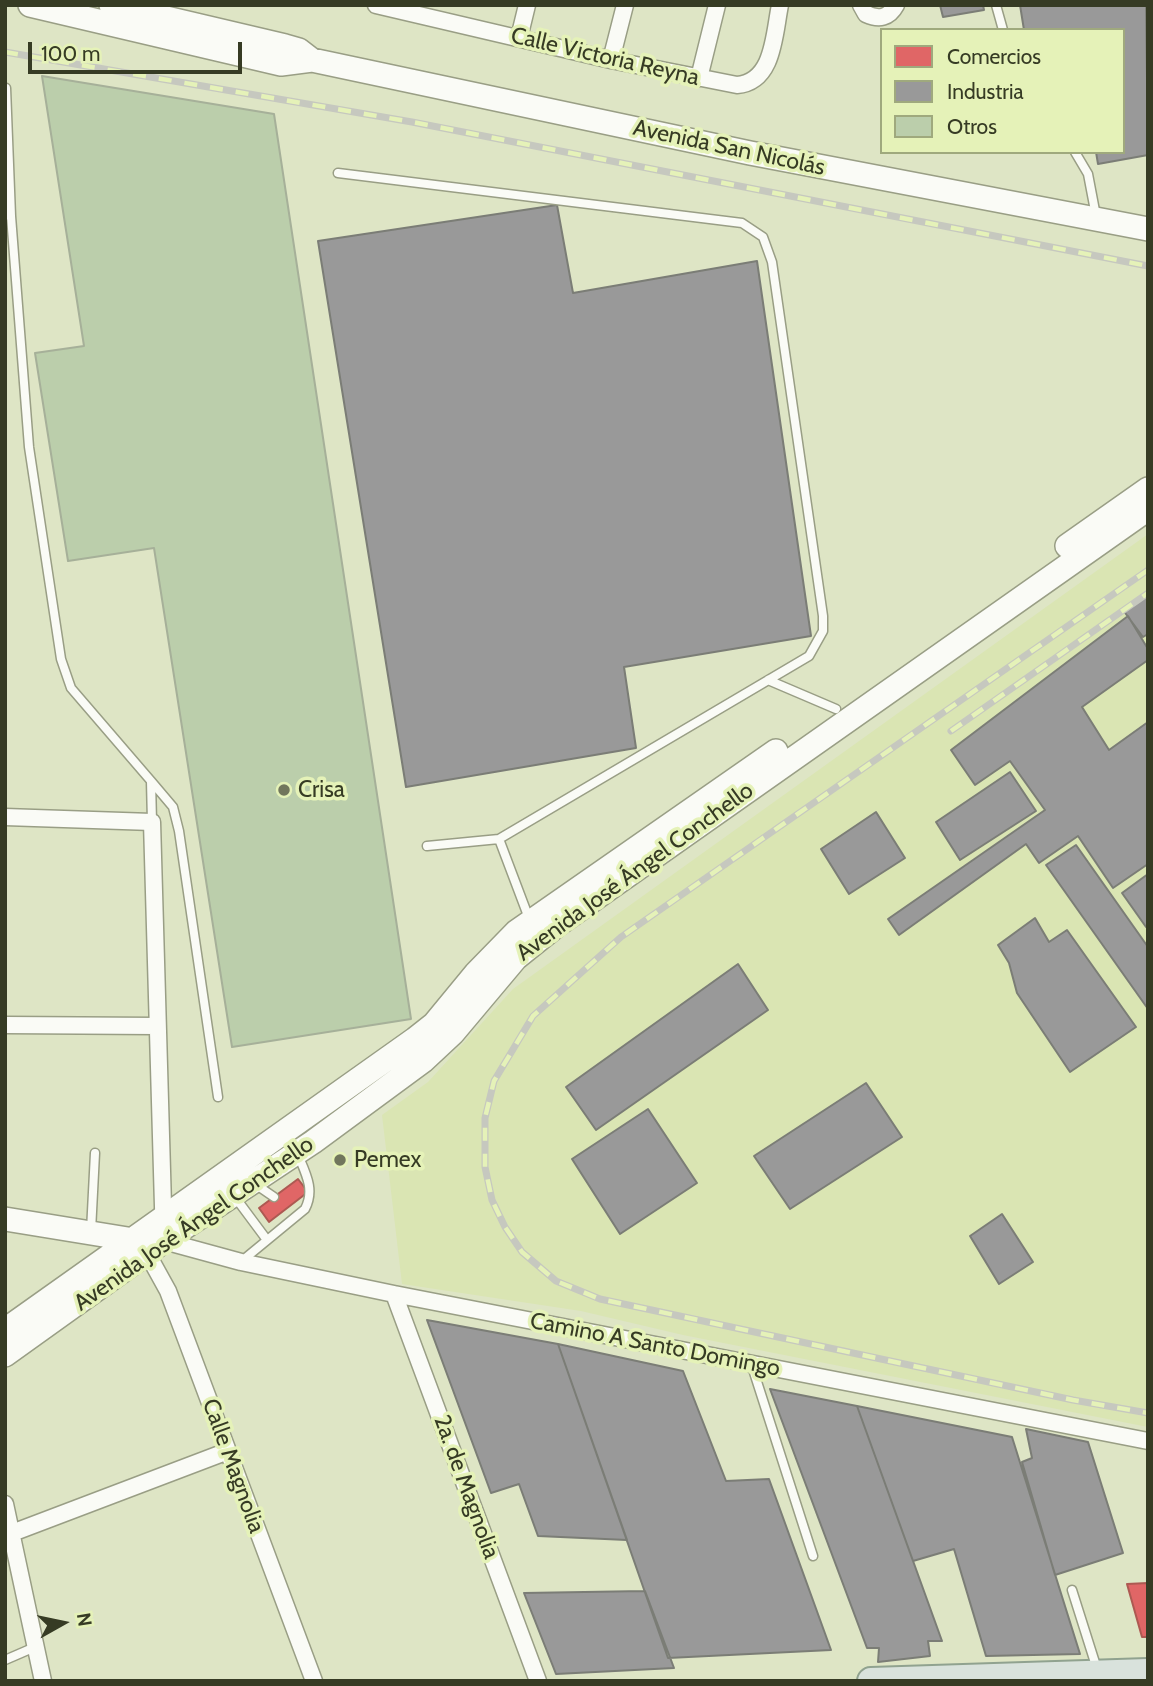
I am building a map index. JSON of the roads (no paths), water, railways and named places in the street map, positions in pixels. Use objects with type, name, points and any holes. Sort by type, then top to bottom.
[{"type":"main road","name":"Avenida San Nicolás","points":[[30,5],[134,20],[281,64],[312,60],[750,153],[1148,229]]},
{"type":"main road","name":"Avenida San Nicolás","points":[[111,5],[134,20]]},
{"type":"main road","name":"Avenida José Ángel Conchello","points":[[5,1355],[434,1024],[476,973],[530,921],[1148,489]]},
{"type":"main road","name":"Avenida José Ángel Conchello","points":[[5,1330],[152,1239],[233,1195],[297,1152],[436,1049],[527,947],[1148,509]]},
{"type":"main road","points":[[5,1219],[91,1234],[152,1239]]},
{"type":"main road","points":[[871,1681],[1148,1672]]},
{"type":"street","name":"Calle Victoria Reyna","points":[[376,5],[432,11],[519,38],[611,60],[737,85],[758,78],[767,64],[780,5]]},
{"type":"street","points":[[519,38],[527,5]]},
{"type":"street","points":[[611,60],[625,5]]},
{"type":"street","points":[[699,78],[717,5]]},
{"type":"street","points":[[861,7],[866,14],[879,18],[894,9]]},
{"type":"street","points":[[5,817],[137,819],[152,822]]},
{"type":"street","name":"Calle Magnolia","points":[[152,822],[156,1026],[152,1239],[168,1291],[314,1681]]},
{"type":"street","points":[[5,1025],[156,1026]]},
{"type":"street","name":"Camino A Santo Domingo","points":[[152,1239],[241,1262],[394,1294],[1148,1441]]},
{"type":"street","name":"2a. de Magnolia","points":[[394,1294],[538,1681]]},
{"type":"street","points":[[12,1534],[228,1451]]},
{"type":"street","points":[[5,1504],[43,1681]]},
{"type":"lane","points":[[996,5],[1002,28]]},
{"type":"lane","points":[[6,88],[8,216],[29,447],[61,659],[71,688],[173,807],[179,831],[218,1097]]},
{"type":"lane","points":[[1076,154],[1088,174],[1097,218]]},
{"type":"lane","points":[[338,173],[742,223],[763,237],[772,262],[823,616],[823,631],[818,645],[809,656],[499,839],[427,846]]},
{"type":"lane","points":[[768,680],[836,709]]},
{"type":"lane","points":[[152,781],[152,822]]},
{"type":"lane","points":[[499,839],[530,921]]},
{"type":"lane","points":[[241,1262],[305,1209],[311,1193],[297,1152]]},
{"type":"lane","points":[[91,1234],[95,1153]]},
{"type":"lane","points":[[253,1182],[274,1197]]},
{"type":"lane","points":[[233,1195],[267,1240]]},
{"type":"lane","points":[[288,1207],[298,1214]]},
{"type":"lane","points":[[751,1363],[813,1556]]},
{"type":"lane","points":[[1072,1590],[1098,1672]]},
{"type":"lane","points":[[5,1660],[36,1647]]},
{"type":"railway","points":[[5,52],[412,122],[1148,266]]},
{"type":"railway","points":[[1148,570],[621,937],[533,1016],[494,1081],[485,1118],[485,1167],[492,1200],[505,1227],[522,1252],[556,1281],[600,1299],[1073,1400],[1148,1413]]},
{"type":"railway","points":[[951,731],[1148,593]]},
{"type":"place","name":"Crisa","points":[[284,790]]},
{"type":"place","name":"Pemex","points":[[340,1160]]}]
